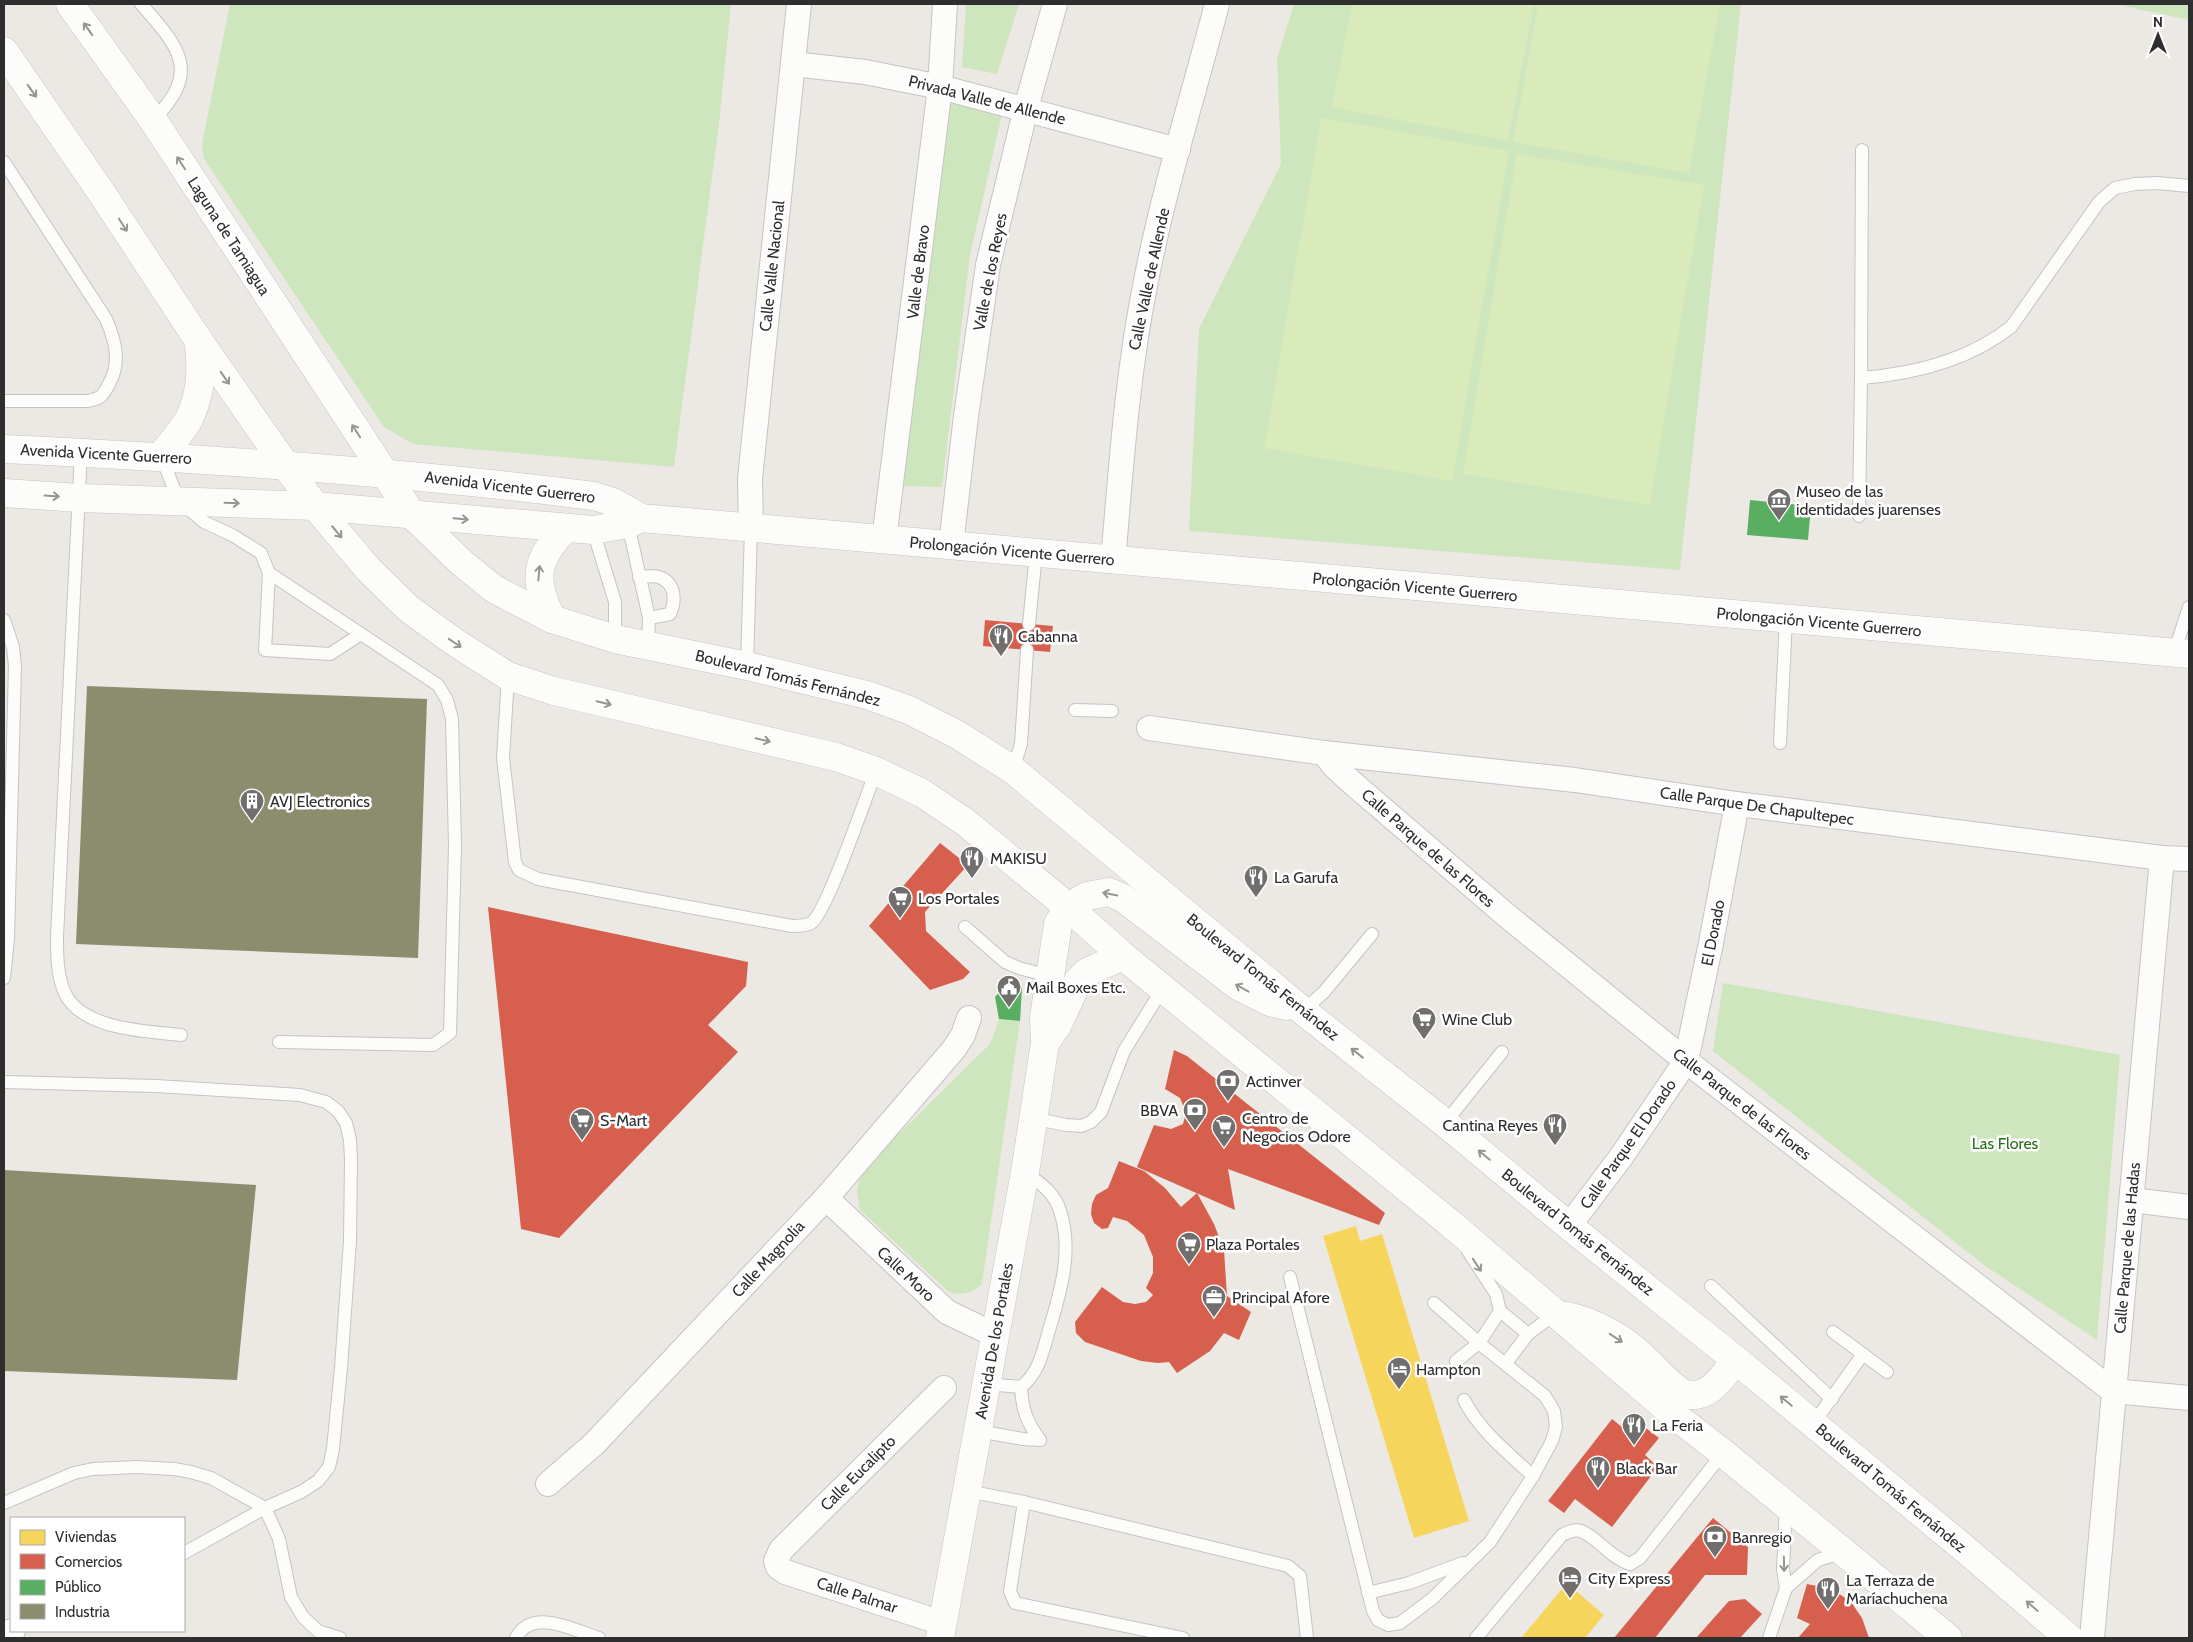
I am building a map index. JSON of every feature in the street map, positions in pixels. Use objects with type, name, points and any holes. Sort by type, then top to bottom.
[{"type":"main road","name":"Laguna de Tamiagua","points":[[70,4],[152,120],[382,472]]},
{"type":"main road","points":[[4,51],[102,192],[197,338],[286,466],[315,506],[369,570],[408,609],[456,644],[508,676],[554,691],[836,757],[876,771],[922,793],[965,822],[1068,907],[1123,956],[1451,1224],[1678,1418],[1723,1452],[1948,1638]]},
{"type":"main road","points":[[161,456],[188,420],[199,392],[202,367],[197,338]]},
{"type":"main road","name":"Avenida Vicente Guerrero","points":[[4,449],[161,456],[382,472],[594,496],[613,502],[635,521]]},
{"type":"main road","name":"Boulevard Tomás Fernández","points":[[382,472],[412,515],[462,563],[494,589],[552,619],[615,638],[747,666],[868,695],[909,710],[958,735],[1012,770],[1303,1011],[1445,1123],[1569,1226],[1736,1360],[2069,1638]]},
{"type":"main road","name":"Avenida Vicente Guerrero","points":[[4,493],[80,498],[315,506],[593,530],[635,521]]},
{"type":"main road","name":"Prolongación Vicente Guerrero","points":[[635,521],[751,528],[951,545],[2181,654]]},
{"type":"main road","points":[[552,619],[541,594],[539,568],[543,556],[552,542],[566,528]]},
{"type":"main road","points":[[1068,907],[1087,896],[1110,892],[1123,898],[1238,986],[1270,1002],[1303,1011]]},
{"type":"main road","name":"Avenida De los Portales","points":[[941,1630],[1025,1172],[1045,1043],[1044,1017],[1058,924],[1068,907]]},
{"type":"main road","name":"Avenida De los Portales","points":[[1045,1043],[1060,1019],[1078,981],[1087,972],[1123,956]]},
{"type":"main road","points":[[1555,1314],[1583,1319],[1602,1328],[1642,1356],[1670,1383],[1682,1392],[1691,1395],[1708,1390],[1736,1360]]},
{"type":"street","name":"Calle Valle Nacional","points":[[751,528],[750,479],[799,4]]},
{"type":"street","name":"Valle de Bravo","points":[[884,540],[940,87],[945,4]]},
{"type":"street","name":"Valle de los Reyes","points":[[951,545],[966,416],[988,265],[1026,108],[1055,4]]},
{"type":"street","name":"Calle Valle de Allende","points":[[1113,560],[1136,338],[1152,251],[1218,4]]},
{"type":"street","name":"Privada Valle de Allende","points":[[793,64],[866,72],[940,87],[1026,108],[1178,150]]},
{"type":"street","name":"Calle Parque De Chapultepec","points":[[1150,728],[1324,753],[1574,780],[1737,804],[2162,858],[2189,859]]},
{"type":"street","name":"Calle Parque de las Flores","points":[[1324,753],[1349,780],[1506,915],[1686,1061],[2113,1391]]},
{"type":"street","name":"El Dorado","points":[[1686,1061],[1712,943],[1737,804]]},
{"type":"street","name":"Calle Parque de las Hadas","points":[[2092,1638],[2162,858]]},
{"type":"street","name":"Calle Magnolia","points":[[548,1484],[594,1444],[826,1198],[954,1049],[963,1036],[969,1018]]},
{"type":"street","name":"Calle Parque El Dorado","points":[[1569,1226],[1621,1157],[1686,1061]]},
{"type":"street","name":"Calle Moro","points":[[826,1198],[947,1312],[995,1335]]},
{"type":"street","points":[[2132,1200],[2189,1207]]},
{"type":"street","name":"Calle Eucalipto","points":[[776,1561],[781,1550],[944,1388]]},
{"type":"street","points":[[2113,1391],[2189,1398]]},
{"type":"street","name":"Calle Palmar","points":[[776,1561],[778,1567],[786,1572],[941,1630]]},
{"type":"lane","points":[[141,4],[175,45],[181,64],[177,91],[168,105],[152,120]]},
{"type":"lane","points":[[1859,516],[1862,150]]},
{"type":"lane","points":[[4,162],[106,319],[114,339],[117,357],[114,374],[106,392],[100,398],[88,401],[38,403],[4,401]]},
{"type":"lane","points":[[1861,378],[1890,376],[1916,370],[1978,349],[1995,339],[2011,327],[2099,202],[2116,188],[2157,183],[2189,186]]},
{"type":"lane","points":[[81,452],[57,937],[60,976],[67,998],[81,1012],[98,1021],[121,1028],[181,1035]]},
{"type":"lane","points":[[161,456],[179,501],[204,522],[232,535],[261,553],[269,573],[265,650],[330,654],[361,634]]},
{"type":"lane","points":[[635,521],[639,577],[649,618],[648,645]]},
{"type":"lane","points":[[747,666],[751,528]]},
{"type":"lane","points":[[593,530],[615,602],[615,638]]},
{"type":"lane","points":[[1029,624],[1036,553]]},
{"type":"lane","points":[[269,573],[438,685],[447,700],[452,719],[455,846],[450,1033],[433,1045],[279,1042]]},
{"type":"lane","points":[[639,577],[657,576],[667,581],[673,591],[674,604],[670,614],[649,618]]},
{"type":"lane","points":[[2181,654],[2189,607]]},
{"type":"lane","points":[[4,620],[13,647],[10,666],[8,939],[4,978]]},
{"type":"lane","points":[[1780,743],[1786,620]]},
{"type":"lane","points":[[1012,770],[1021,744],[1027,650]]},
{"type":"lane","points":[[508,676],[504,758],[514,862],[519,870],[538,879],[792,926],[810,923],[818,916],[831,889],[876,771]]},
{"type":"lane","points":[[1075,710],[1112,711]]},
{"type":"lane","points":[[965,927],[1005,962],[1049,976]]},
{"type":"lane","points":[[1303,1011],[1324,992],[1372,934]]},
{"type":"lane","points":[[1032,1118],[1066,1125],[1082,1126],[1091,1122],[1101,1112],[1124,1051],[1163,988]]},
{"type":"lane","points":[[1445,1123],[1502,1052]]},
{"type":"lane","points":[[4,1082],[156,1086],[300,1095],[326,1102],[338,1111],[346,1123],[350,1140],[351,1160],[350,1241],[341,1368],[333,1450],[328,1467],[318,1481],[301,1492],[265,1508],[185,1552]]},
{"type":"lane","points":[[986,1384],[1021,1388],[1031,1379],[1040,1364],[1061,1287],[1066,1236],[1060,1210],[1049,1190],[1025,1172]]},
{"type":"lane","points":[[1451,1224],[1492,1287],[1500,1311],[1528,1334]]},
{"type":"lane","points":[[1290,1277],[1373,1611],[1378,1620],[1388,1625],[1400,1623],[1433,1598],[1468,1561],[1490,1542],[1533,1476],[1552,1441],[1556,1427],[1554,1411],[1545,1396],[1479,1343],[1434,1303]]},
{"type":"lane","points":[[1710,1286],[1832,1398]]},
{"type":"lane","points":[[1456,1361],[1479,1343],[1500,1311]]},
{"type":"lane","points":[[1506,1363],[1528,1334],[1555,1314]]},
{"type":"lane","points":[[1833,1332],[1887,1372]]},
{"type":"lane","points":[[1813,1424],[1863,1354]]},
{"type":"lane","points":[[978,1431],[1040,1440],[1029,1426],[1022,1404],[1021,1388]]},
{"type":"lane","points":[[1464,1400],[1470,1411],[1487,1432],[1533,1476]]},
{"type":"lane","points":[[1476,1638],[1562,1535],[1572,1530],[1582,1531],[1620,1561],[1630,1564],[1640,1558],[1723,1452]]},
{"type":"lane","points":[[4,1503],[74,1474],[93,1469],[136,1467],[191,1472],[211,1478],[265,1508],[279,1539],[291,1597],[303,1617],[318,1631],[340,1638]]},
{"type":"lane","points":[[967,1491],[1024,1502],[1288,1566],[1300,1576],[1307,1638]]},
{"type":"lane","points":[[1024,1502],[1010,1591],[1016,1603],[1183,1638]]},
{"type":"lane","points":[[1769,1638],[1786,1588],[1783,1569],[1786,1506]]},
{"type":"lane","points":[[1786,1588],[1818,1560],[1842,1552]]},
{"type":"lane","points":[[1368,1593],[1409,1584],[1468,1561]]},
{"type":"lane","points":[[516,1638],[524,1627],[534,1622],[551,1623],[600,1638]]},
{"type":"green space","points":[[230,4],[731,4],[719,124],[674,467],[413,444],[384,427],[204,159],[202,144]]},
{"type":"green space","points":[[966,4],[1019,4],[997,74],[962,67]]},
{"type":"green space","points":[[1294,4],[1741,4],[1680,570],[1189,531],[1199,329],[1281,164],[1277,58]]},
{"type":"green space","points":[[1352,4],[1534,4],[1508,141],[1332,107]]},
{"type":"green space","points":[[1538,4],[1720,4],[1689,173],[1513,142]]},
{"type":"green space","points":[[2114,4],[2189,4],[2189,20]]},
{"type":"green space","points":[[944,100],[1003,110],[970,255],[942,487],[897,486]]},
{"type":"green space","points":[[1321,118],[1509,151],[1452,481],[1264,448]]},
{"type":"green space","points":[[1517,154],[1704,185],[1650,505],[1463,474]]},
{"type":"green space","name":"Las Flores","points":[[1723,983],[2120,1055],[2097,1340],[1984,1265],[1713,1051]]},
{"type":"green space","points":[[999,1019],[1020,1021],[982,1284],[967,1293],[958,1294],[949,1292],[860,1210],[857,1191],[861,1171],[990,1044]]},
{"type":"building: Viviendas","name":"Hampton","points":[[1356,1226],[1360,1241],[1382,1234],[1469,1521],[1414,1538],[1323,1236]]},
{"type":"building: Viviendas","name":"City Express","points":[[1567,1583],[1604,1615],[1585,1638],[1521,1638]]},
{"type":"building: Comercios","points":[[985,620],[1053,626],[1050,652],[983,646]]},
{"type":"building: Comercios","name":"Los Portales","points":[[940,843],[968,865],[925,912],[926,931],[970,972],[963,979],[930,990],[869,926]]},
{"type":"building: Comercios","name":"S-Mart","points":[[488,907],[748,962],[746,986],[708,1025],[738,1052],[559,1238],[521,1229]]},
{"type":"building: Comercios","name":"Centro de Negocios Odore","points":[[1174,1050],[1187,1056],[1385,1213],[1379,1225],[1228,1169],[1235,1210],[1137,1167],[1154,1125],[1171,1129],[1183,1124],[1186,1113],[1180,1098],[1165,1089]]},
{"type":"building: Comercios","name":"Plaza Portales","points":[[1119,1161],[1144,1171],[1165,1188],[1181,1207],[1197,1193],[1214,1224],[1224,1250],[1227,1296],[1251,1312],[1239,1340],[1224,1333],[1210,1351],[1177,1373],[1169,1362],[1141,1361],[1085,1342],[1076,1333],[1075,1322],[1102,1287],[1123,1302],[1135,1304],[1146,1302],[1153,1295],[1146,1288],[1153,1273],[1153,1257],[1144,1235],[1127,1221],[1113,1217],[1108,1228],[1102,1229],[1094,1223],[1091,1214],[1092,1204],[1096,1195],[1108,1188]]},
{"type":"building: Comercios","points":[[1630,1416],[1659,1438],[1645,1455],[1658,1467],[1612,1527],[1575,1499],[1564,1513],[1548,1501],[1612,1419],[1622,1427]]},
{"type":"building: Comercios","points":[[1713,1518],[1748,1547],[1747,1575],[1705,1575],[1655,1638],[1614,1638]]},
{"type":"building: Comercios","name":"La Terraza de Maríachuchena","points":[[1807,1584],[1832,1589],[1851,1602],[1862,1618],[1869,1638],[1798,1638],[1810,1624],[1797,1618]]},
{"type":"building: Comercios","points":[[1745,1599],[1762,1614],[1740,1638],[1696,1638],[1729,1601]]},
{"type":"building: Público","name":"Museo de las identidades juarenses","points":[[1750,500],[1811,506],[1808,540],[1747,535]]},
{"type":"building: Público","name":"Mail Boxes Etc.","points":[[1005,986],[1022,988],[1020,1021],[999,1019],[995,997]]},
{"type":"building: Industria","name":"AVJ Electronics","points":[[87,686],[427,699],[418,958],[76,944]]},
{"type":"building: Industria","points":[[4,1170],[256,1185],[237,1380],[4,1371]]},
{"type":"place","name":"Museo de las identidades juarenses","points":[[1779,521]]},
{"type":"place","name":"Cabanna","points":[[1001,657]]},
{"type":"place","name":"AVJ Electronics","points":[[252,822]]},
{"type":"place","name":"MAKISU","points":[[972,879]]},
{"type":"place","name":"La Garufa","points":[[1256,898]]},
{"type":"place","name":"Los Portales","points":[[900,919]]},
{"type":"place","name":"Mail Boxes Etc.","points":[[1009,1008]]},
{"type":"place","name":"Wine Club","points":[[1424,1040]]},
{"type":"place","name":"Actinver","points":[[1228,1102]]},
{"type":"place","name":"BBVA","points":[[1195,1131]]},
{"type":"place","name":"S-Mart","points":[[582,1141]]},
{"type":"place","name":"Cantina Reyes","points":[[1555,1146]]},
{"type":"place","name":"Centro de Negocios Odore","points":[[1224,1148]]},
{"type":"place","name":"Plaza Portales","points":[[1189,1265]]},
{"type":"place","name":"Principal Afore","points":[[1214,1318]]},
{"type":"place","name":"Hampton","points":[[1399,1390]]},
{"type":"place","name":"La Feria","points":[[1634,1446]]},
{"type":"place","name":"Black Bar","points":[[1598,1489]]},
{"type":"place","name":"Banregio","points":[[1715,1558]]},
{"type":"place","name":"City Express","points":[[1570,1599]]},
{"type":"place","name":"La Terraza de Maríachuchena","points":[[1828,1610]]}]
